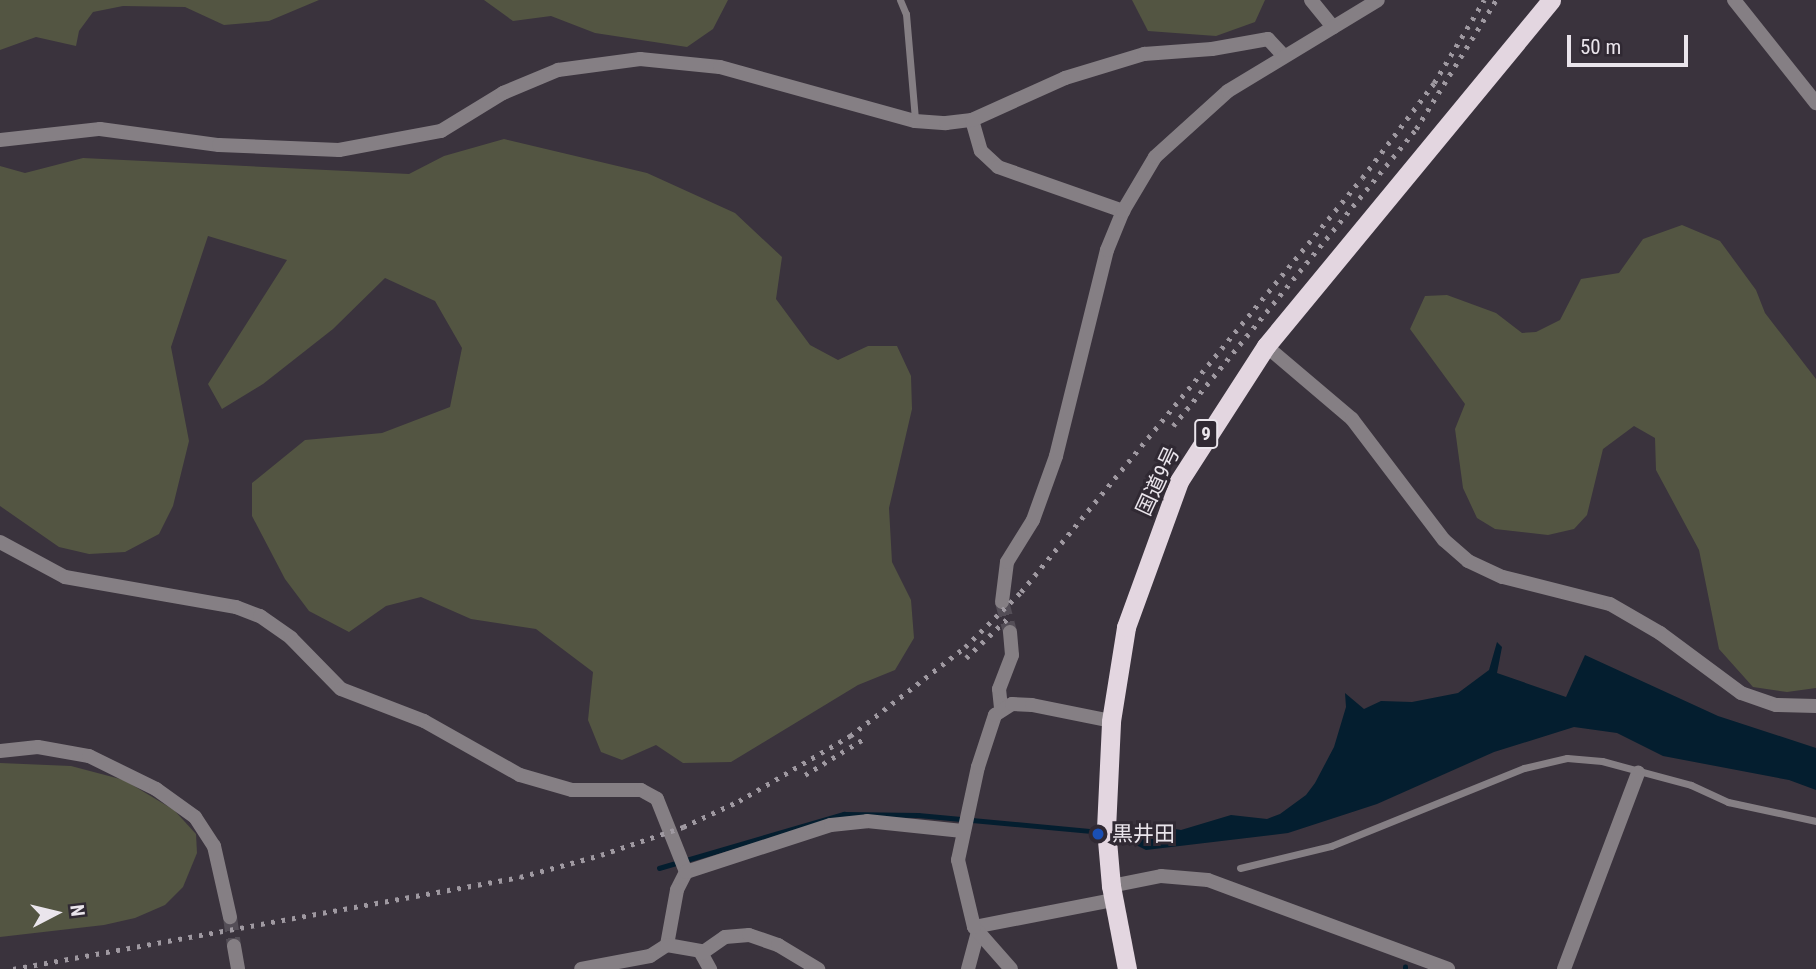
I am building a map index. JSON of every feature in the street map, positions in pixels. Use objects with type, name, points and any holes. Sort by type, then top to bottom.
[{"type":"highway","name":"国道9号","points":[[1127,969],[1112,893],[1106,829],[1111,721],[1126,627],[1179,481],[1266,346],[1551,0]]},
{"type":"street","points":[[1311,0],[1332,27]]},
{"type":"street","points":[[1002,602],[1007,562],[1033,520],[1053,467],[1107,250],[1123,211],[1155,157],[1186,125],[1283,55],[1378,0]]},
{"type":"street","points":[[1734,0],[1816,103]]},
{"type":"street","points":[[0,140],[100,130],[219,145],[339,150],[441,131],[512,89],[558,70],[639,59],[720,67],[915,121],[972,120],[1065,78],[1144,54],[1212,49],[1268,39],[1283,55]]},
{"type":"street","points":[[972,120],[981,151],[998,167],[1123,211]]},
{"type":"street","points":[[1266,346],[1352,419],[1444,540],[1468,561],[1503,577],[1609,604],[1660,633],[1741,693],[1776,705],[1816,706]]},
{"type":"street","points":[[0,542],[65,578],[236,607],[260,616],[291,638],[341,689],[424,721],[520,775],[572,790],[640,790],[657,799],[686,872]]},
{"type":"street","points":[[968,969],[976,929],[958,860],[978,767],[1001,708],[999,689],[1012,655],[1010,632]]},
{"type":"street","points":[[1001,708],[1032,705],[1111,721]]},
{"type":"street","points":[[0,751],[38,747],[89,756],[156,789],[195,817],[214,846],[230,917]]},
{"type":"street","points":[[1564,969],[1638,772]]},
{"type":"street","points":[[581,969],[650,957],[667,945],[677,890],[686,872],[831,825],[867,821],[964,823]]},
{"type":"street","points":[[976,929],[1112,893],[1161,876],[1208,880],[1448,969]]},
{"type":"street","points":[[976,929],[1011,969]]},
{"type":"street","points":[[667,945],[702,953],[725,937],[749,935],[778,945],[818,969]]},
{"type":"street","points":[[234,946],[238,969]]},
{"type":"street","points":[[702,953],[710,969]]},
{"type":"lane","points":[[900,0],[906,14],[915,121]]},
{"type":"lane","points":[[1240,868],[1331,846],[1551,761],[1581,758],[1691,785],[1746,807],[1816,821]]},
{"type":"green space","points":[[0,0],[319,0],[269,21],[224,25],[185,7],[123,6],[93,12],[79,31],[76,46],[36,37],[0,50]]},
{"type":"green space","points":[[484,0],[728,0],[713,29],[687,47],[595,33],[551,16],[513,21]]},
{"type":"green space","points":[[1132,0],[1265,0],[1255,22],[1216,36],[1148,31]]},
{"type":"green space","points":[[504,139],[647,173],[735,213],[782,257],[776,299],[810,345],[838,360],[868,346],[897,346],[911,376],[912,409],[889,508],[892,562],[911,600],[914,638],[895,670],[858,685],[731,762],[683,763],[656,745],[622,760],[601,752],[588,720],[593,672],[536,629],[471,619],[421,597],[386,606],[349,632],[309,611],[285,579],[252,516],[252,483],[305,440],[382,433],[450,407],[462,348],[435,301],[385,278],[333,329],[263,384],[222,409],[208,384],[287,260],[208,236],[171,347],[189,441],[173,506],[159,534],[125,552],[89,554],[59,547],[0,506],[0,166],[25,173],[83,158],[409,174],[444,156]]},
{"type":"green space","points":[[1682,225],[1720,241],[1756,290],[1765,313],[1816,379],[1816,688],[1787,692],[1753,687],[1719,649],[1699,550],[1656,470],[1655,438],[1634,426],[1603,449],[1587,515],[1574,529],[1548,535],[1495,529],[1477,518],[1463,488],[1455,429],[1465,404],[1410,329],[1425,296],[1447,295],[1496,313],[1522,333],[1536,332],[1560,320],[1581,279],[1619,273],[1643,239]]},
{"type":"green space","points":[[0,763],[71,766],[124,780],[174,810],[196,834],[197,853],[183,887],[165,905],[135,918],[104,925],[0,937]]},
{"type":"water","points":[[1497,642],[1502,647],[1497,673],[1566,697],[1585,655],[1718,716],[1816,748],[1816,790],[1789,780],[1663,756],[1617,733],[1574,727],[1494,752],[1377,804],[1288,833],[1146,850],[1124,839],[1124,832],[1157,826],[1181,830],[1231,815],[1267,819],[1280,814],[1306,795],[1315,783],[1334,747],[1346,707],[1345,693],[1364,709],[1381,701],[1412,702],[1458,693],[1489,670]]},
{"type":"waterway","points":[[659,868],[844,814],[918,815],[1102,832]]},
{"type":"waterway","points":[[1110,833],[1129,835]]},
{"type":"tunnel","points":[[1002,602],[1010,632]]},
{"type":"tunnel","points":[[230,917],[234,946]]},
{"type":"railway","points":[[13,969],[520,877],[601,855],[683,827],[739,801],[850,736],[965,647],[1021,592],[1362,178],[1434,83],[1484,0]]},
{"type":"railway","points":[[1173,426],[1416,129],[1496,0]]},
{"type":"railway","points":[[966,658],[1007,619]]},
{"type":"railway","points":[[805,775],[862,740]]},
{"type":"place","name":"黒井田","points":[[1098,834]]}]
